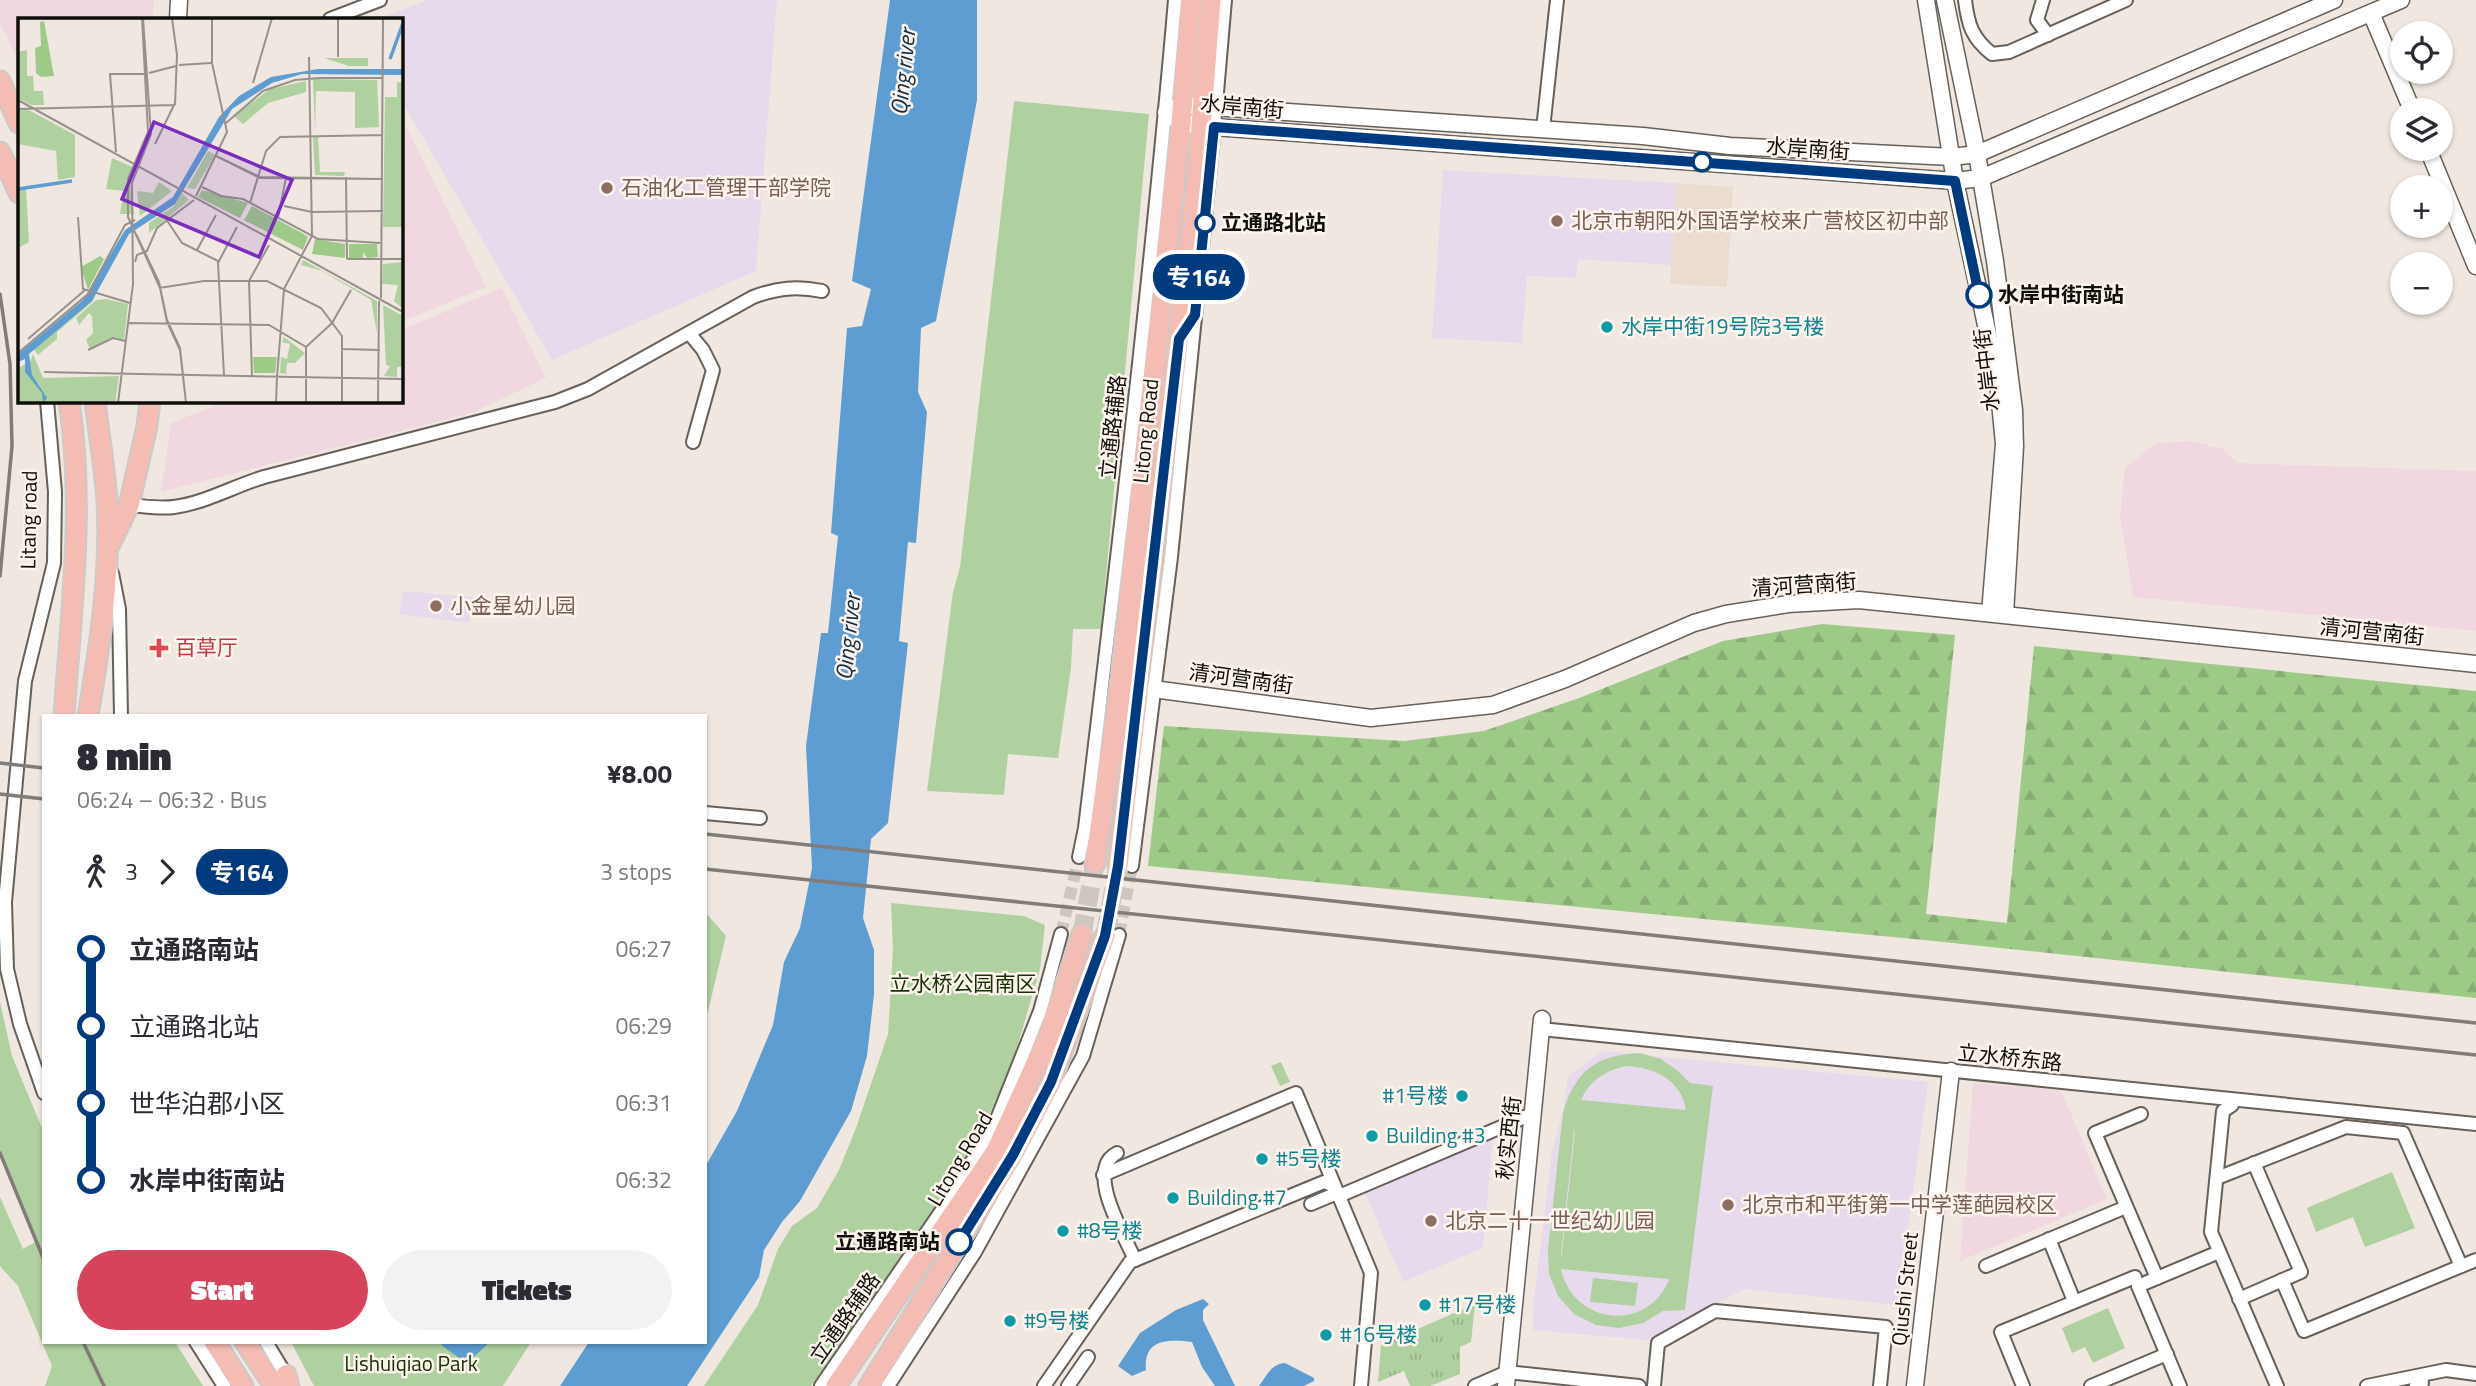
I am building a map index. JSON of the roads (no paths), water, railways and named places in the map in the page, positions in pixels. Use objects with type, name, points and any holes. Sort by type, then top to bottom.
[{"type":"main road","name":"Litong Road","points":[[1087,860],[1121,678],[1146,453],[1176,113],[1191,0]]},
{"type":"main road","name":"Litong Road","points":[[1125,866],[1179,339],[1198,177],[1209,116],[1211,0]]},
{"type":"main road","points":[[0,81],[18,121]]},
{"type":"main road","points":[[0,152],[18,191]]},
{"type":"main road","points":[[1179,339],[1195,315]]},
{"type":"main road","points":[[64,714],[76,548],[76,483],[69,402]]},
{"type":"main road","points":[[88,714],[103,619],[108,548],[104,454],[95,402]]},
{"type":"main road","points":[[108,548],[129,505],[150,402]]},
{"type":"main road","points":[[1134,411],[1146,453]]},
{"type":"main road","name":"Litong Road","points":[[836,1386],[996,1151],[1049,1035],[1082,934]]},
{"type":"main road","name":"Litong Road","points":[[869,1386],[1013,1155],[1051,1082],[1112,935]]},
{"type":"main road","points":[[1031,1152],[1036,1110]]},
{"type":"main road","points":[[216,1344],[235,1383]]},
{"type":"main road","points":[[248,1344],[285,1383]]},
{"type":"main road","points":[[209,1363],[235,1383]]},
{"type":"street","points":[[178,18],[179,0]]},
{"type":"street","points":[[333,18],[380,0]]},
{"type":"street","name":"立通路辅路","points":[[1087,860],[1088,802],[1134,411],[1176,113],[1175,0]]},
{"type":"street","points":[[1125,866],[1171,557],[1195,315],[1209,116],[1224,0]]},
{"type":"street","points":[[1543,129],[1557,0]]},
{"type":"street","name":"水岸中街","points":[[1926,0],[1955,181],[1998,381],[2002,412],[2004,444],[1998,614]]},
{"type":"street","name":"水岸中街","points":[[1945,0],[1977,154],[1995,261],[2014,422],[2015,447],[1998,614]]},
{"type":"street","points":[[1965,0],[1968,22],[1979,43],[1992,54],[2009,52],[2126,0]]},
{"type":"street","points":[[2043,0],[2038,20],[2048,35]]},
{"type":"street","name":"水岸南街","points":[[1176,113],[1955,181],[1981,177],[2401,0]]},
{"type":"street","name":"水岸南街","points":[[1209,116],[1543,129],[1730,146],[1952,157],[1977,154],[2329,1]]},
{"type":"street","points":[[2371,13],[2407,98]]},
{"type":"street","points":[[2433,161],[2476,266]]},
{"type":"street","points":[[129,505],[171,508],[197,503],[233,486],[264,477],[555,402],[588,389],[753,297],[774,289],[802,287],[822,291]]},
{"type":"street","points":[[689,333],[703,350],[713,370],[693,442]]},
{"type":"street","name":"Litang road","points":[[42,1087],[20,1024],[7,969],[5,902],[25,681],[54,564],[55,492],[47,402]]},
{"type":"street","points":[[108,548],[119,608],[121,714]]},
{"type":"street","name":"清河营南街","points":[[1153,688],[1371,718],[1493,705],[1565,679],[1694,623],[1756,608],[1859,600],[2476,664]]},
{"type":"street","points":[[707,813],[760,818]]},
{"type":"street","name":"立通路辅路","points":[[821,1386],[951,1197],[997,1119],[1040,1011],[1061,934]]},
{"type":"street","points":[[888,1386],[975,1252],[1083,1056],[1112,935]]},
{"type":"street","name":"立水桥东路","points":[[1541,1024],[1951,1072],[2476,1124]]},
{"type":"street","name":"秋实西街","points":[[1507,1379],[1541,1024]]},
{"type":"street","name":"Qiushi Street","points":[[1915,1386],[1951,1072]]},
{"type":"street","points":[[1103,1175],[1296,1093],[1371,1273],[1362,1386]]},
{"type":"street","points":[[2232,1100],[2232,1105],[2223,1111],[2211,1232],[2277,1386]]},
{"type":"street","points":[[1044,1386],[1130,1262],[1532,1114]]},
{"type":"street","points":[[2141,1114],[2095,1133],[2155,1273]]},
{"type":"street","points":[[2217,1178],[2346,1127],[2403,1133],[2461,1266]]},
{"type":"street","points":[[1118,1153],[1109,1158],[1103,1175],[1104,1187],[1135,1260]]},
{"type":"street","points":[[1315,1161],[1334,1189]]},
{"type":"street","points":[[2239,1299],[2301,1272],[2254,1163]]},
{"type":"street","points":[[1311,1204],[1334,1189]]},
{"type":"street","points":[[1986,1266],[2126,1208]]},
{"type":"street","points":[[2049,1239],[2074,1301]]},
{"type":"street","points":[[2023,1386],[2001,1332],[2074,1301],[2219,1252]]},
{"type":"street","points":[[2282,1280],[2304,1331],[2476,1260]]},
{"type":"street","points":[[2136,1281],[2180,1386]]},
{"type":"street","points":[[1654,1386],[1658,1343],[1715,1311],[1886,1327],[1880,1386]]},
{"type":"street","points":[[197,1344],[209,1363]]},
{"type":"street","points":[[267,1344],[285,1383]]},
{"type":"street","points":[[2091,1386],[2167,1354]]},
{"type":"street","points":[[1068,1386],[1088,1357]]},
{"type":"street","points":[[2367,1386],[2420,1383],[2446,1370],[2476,1374]]},
{"type":"street","points":[[1475,1386],[1507,1379],[1639,1386]]},
{"type":"water","name":"Qing river","points":[[890,0],[977,0],[977,100],[936,321],[921,328],[918,392],[927,412],[916,543],[908,542],[899,641],[908,643],[888,823],[871,839],[863,918],[874,950],[874,994],[867,1056],[851,1111],[800,1201],[764,1250],[759,1277],[687,1386],[560,1386],[588,1344],[707,1344],[707,1164],[737,1111],[773,1025],[784,962],[800,928],[812,868],[806,746],[821,633],[828,633],[838,536],[831,533],[847,328],[862,326],[871,289],[852,281]]},
{"type":"water","points":[[1203,1299],[1209,1304],[1203,1310],[1203,1320],[1235,1386],[1215,1386],[1202,1367],[1192,1342],[1159,1343],[1149,1352],[1146,1370],[1132,1376],[1118,1366],[1140,1333],[1176,1310]]},
{"type":"water","points":[[442,1344],[488,1344],[469,1361]]},
{"type":"water","points":[[1285,1363],[1314,1378],[1314,1381],[1304,1386],[1259,1386],[1273,1368]]},
{"type":"tunnel","points":[[1061,934],[1079,857]]},
{"type":"tunnel","points":[[1082,934],[1095,863]]},
{"type":"tunnel","points":[[1105,936],[1118,866]]},
{"type":"tunnel","points":[[1119,935],[1132,866]]},
{"type":"railway","points":[[0,294],[10,364],[12,446],[0,576]]},
{"type":"railway","points":[[0,763],[42,768]]},
{"type":"railway","points":[[0,794],[42,799]]},
{"type":"railway","points":[[707,834],[2476,1023]]},
{"type":"railway","points":[[707,869],[2476,1055]]},
{"type":"railway","points":[[0,1153],[42,1255]]},
{"type":"railway","points":[[84,1344],[104,1386]]},
{"type":"place","name":"石油化工管理干部学院","points":[[607,188]]},
{"type":"place","name":"北京市朝阳外国语学校来广营校区初中部","points":[[1557,221]]},
{"type":"place","name":"立通路北站","points":[[1205,223]]},
{"type":"place","name":"水岸中街南站","points":[[1979,295]]},
{"type":"place","name":"水岸中街19号院3号楼","points":[[1607,327]]},
{"type":"place","name":"小金星幼儿园","points":[[436,606]]},
{"type":"place","name":"百草厅","points":[[159,648]]},
{"type":"place","name":"#1号楼","points":[[1462,1096]]},
{"type":"place","name":"Building #3","points":[[1372,1136]]},
{"type":"place","name":"#5号楼","points":[[1262,1159]]},
{"type":"place","name":"Building #7","points":[[1173,1198]]},
{"type":"place","name":"北京市和平街第一中学莲葩园校区","points":[[1728,1205]]},
{"type":"place","name":"北京二十一世纪幼儿园","points":[[1431,1221]]},
{"type":"place","name":"#8号楼","points":[[1063,1231]]},
{"type":"place","name":"立通路南站","points":[[959,1242]]},
{"type":"place","name":"#17号楼","points":[[1425,1305]]},
{"type":"place","name":"#9号楼","points":[[1010,1321]]},
{"type":"place","name":"#16号楼","points":[[1326,1335]]},
{"type":"park label","name":"立水桥公园南区","points":[[963,984]]},
{"type":"park label","name":"Lishuiqiao Park","points":[[411,1364]]}]
